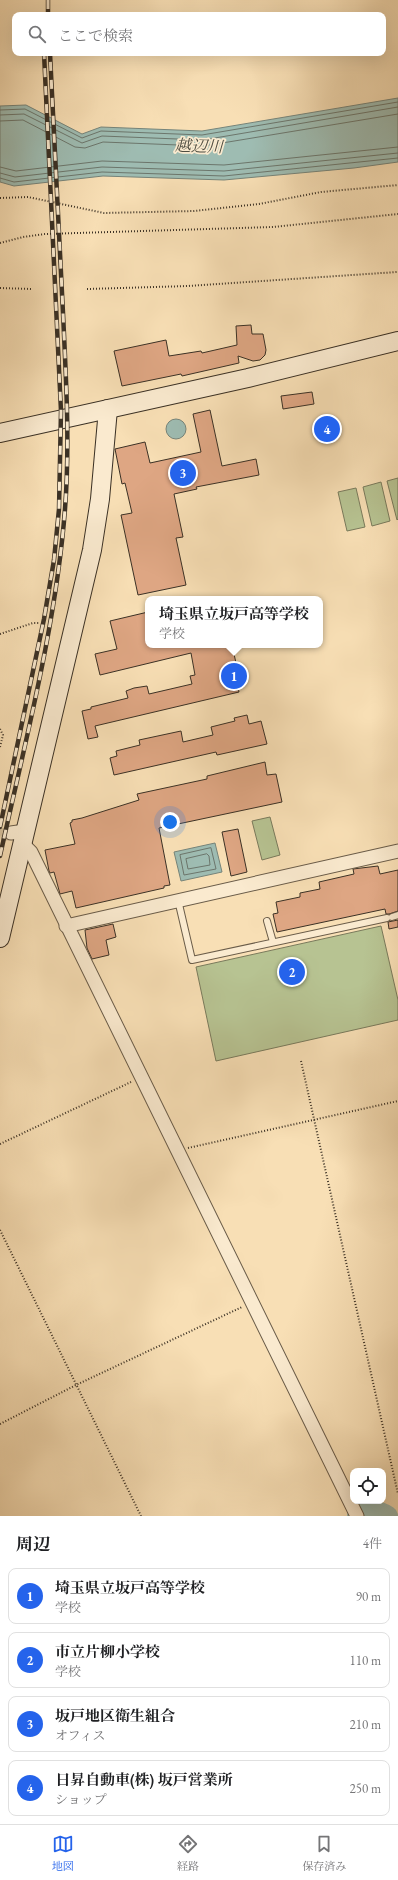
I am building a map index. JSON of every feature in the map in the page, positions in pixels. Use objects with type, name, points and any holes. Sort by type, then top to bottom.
[{"type":"street","points":[[0,433],[263,374],[398,341]]},
{"type":"street","points":[[0,938],[19,836],[92,550],[100,499],[108,409]]},
{"type":"street","points":[[19,836],[31,852],[357,1516]]},
{"type":"street","points":[[66,926],[398,851]]},
{"type":"lane","points":[[178,900],[192,960],[392,916]]},
{"type":"lane","points":[[267,921],[273,942]]},
{"type":"path","points":[[0,198],[28,197],[104,213],[194,211],[259,204],[321,192],[398,185]]},
{"type":"path","points":[[0,242],[45,234],[259,228],[398,214]]},
{"type":"path","points":[[87,289],[210,285],[398,272]]},
{"type":"path","points":[[0,288],[31,289]]},
{"type":"path","points":[[0,634],[39,622]]},
{"type":"path","points":[[0,729],[2,735],[0,747]]},
{"type":"path","points":[[302,1061],[398,1494]]},
{"type":"path","points":[[0,1144],[141,1077]]},
{"type":"path","points":[[178,1150],[398,1101]]},
{"type":"path","points":[[0,1230],[141,1516]]},
{"type":"path","points":[[0,1424],[76,1385],[252,1302]]},
{"type":"green space","points":[[398,478],[398,519],[397,520],[387,481]]},
{"type":"green space","points":[[381,482],[390,521],[372,526],[363,487]]},
{"type":"green space","points":[[356,488],[365,527],[347,531],[338,492]]},
{"type":"green space","points":[[270,817],[280,855],[262,860],[252,821]]},
{"type":"green space","points":[[381,926],[398,1000],[398,1020],[216,1061],[196,967]]},
{"type":"water","name":"越辺川","points":[[398,98],[398,162],[354,168],[224,180],[103,176],[14,186],[0,182],[0,106],[26,105],[82,134],[101,127],[202,131]]},
{"type":"water","points":[[176,419],[183,422],[186,429],[183,436],[176,439],[169,436],[166,429],[169,422]]},
{"type":"water","points":[[215,843],[222,872],[181,881],[174,852]]},
{"type":"building","points":[[251,325],[252,334],[263,334],[266,350],[265,355],[260,360],[253,361],[238,356],[239,363],[182,376],[181,374],[122,386],[114,351],[166,340],[169,356],[201,351],[202,353],[237,345],[236,326]]},
{"type":"building","points":[[312,392],[314,404],[283,409],[281,396]]},
{"type":"building","points":[[210,410],[222,466],[256,459],[259,475],[196,487],[197,489],[174,494],[183,537],[176,538],[186,585],[138,595],[121,515],[132,513],[125,483],[122,484],[115,449],[145,442],[150,463],[201,452],[193,414]]},
{"type":"building","points":[[145,613],[145,648],[233,648],[236,663],[232,663],[239,692],[95,726],[98,737],[88,739],[82,711],[91,709],[91,707],[128,698],[126,691],[134,688],[147,686],[149,694],[192,684],[190,676],[195,675],[191,653],[100,675],[95,654],[117,649],[110,621]]},
{"type":"building","points":[[247,715],[249,724],[261,721],[267,744],[217,755],[216,752],[114,775],[110,758],[117,756],[116,751],[140,745],[139,740],[181,731],[183,742],[213,735],[211,727],[235,721],[234,718]]},
{"type":"building","points":[[265,762],[267,775],[276,774],[282,802],[159,828],[170,885],[164,886],[164,888],[76,908],[72,891],[60,894],[54,872],[50,873],[49,871],[45,850],[75,844],[70,823],[72,820],[139,800],[137,794],[207,779],[207,776]]},
{"type":"building","points":[[238,829],[247,872],[231,876],[222,832]]},
{"type":"building","points":[[378,866],[380,874],[398,870],[398,911],[386,914],[385,909],[277,932],[273,914],[278,913],[276,902],[300,897],[300,893],[320,889],[319,882],[354,874],[353,869]]},
{"type":"building","points":[[398,920],[398,927],[389,929],[388,922]]},
{"type":"building","points":[[113,924],[116,937],[106,940],[109,955],[92,959],[87,948],[85,930]]},
{"type":"waterway","points":[[357,1516],[365,1512],[373,1511],[377,1511],[388,1516]]},
{"type":"tunnel","points":[[0,835],[11,833]]},
{"type":"railway","points":[[48,0],[48,12]]},
{"type":"railway","points":[[0,827],[44,619],[54,560],[59,509],[61,411],[44,56]]},
{"type":"railway","points":[[0,856],[47,640],[55,597],[65,509],[67,460],[66,386],[50,56]]},
{"type":"place","name":"日昇自動車(株) 坂戸営業所","points":[[327,429]]},
{"type":"place","name":"坂戸地区衛生組合","points":[[183,473]]},
{"type":"place","name":"埼玉県立坂戸高等学校","points":[[234,676]]},
{"type":"place","name":"市立片柳小学校","points":[[292,972]]}]
